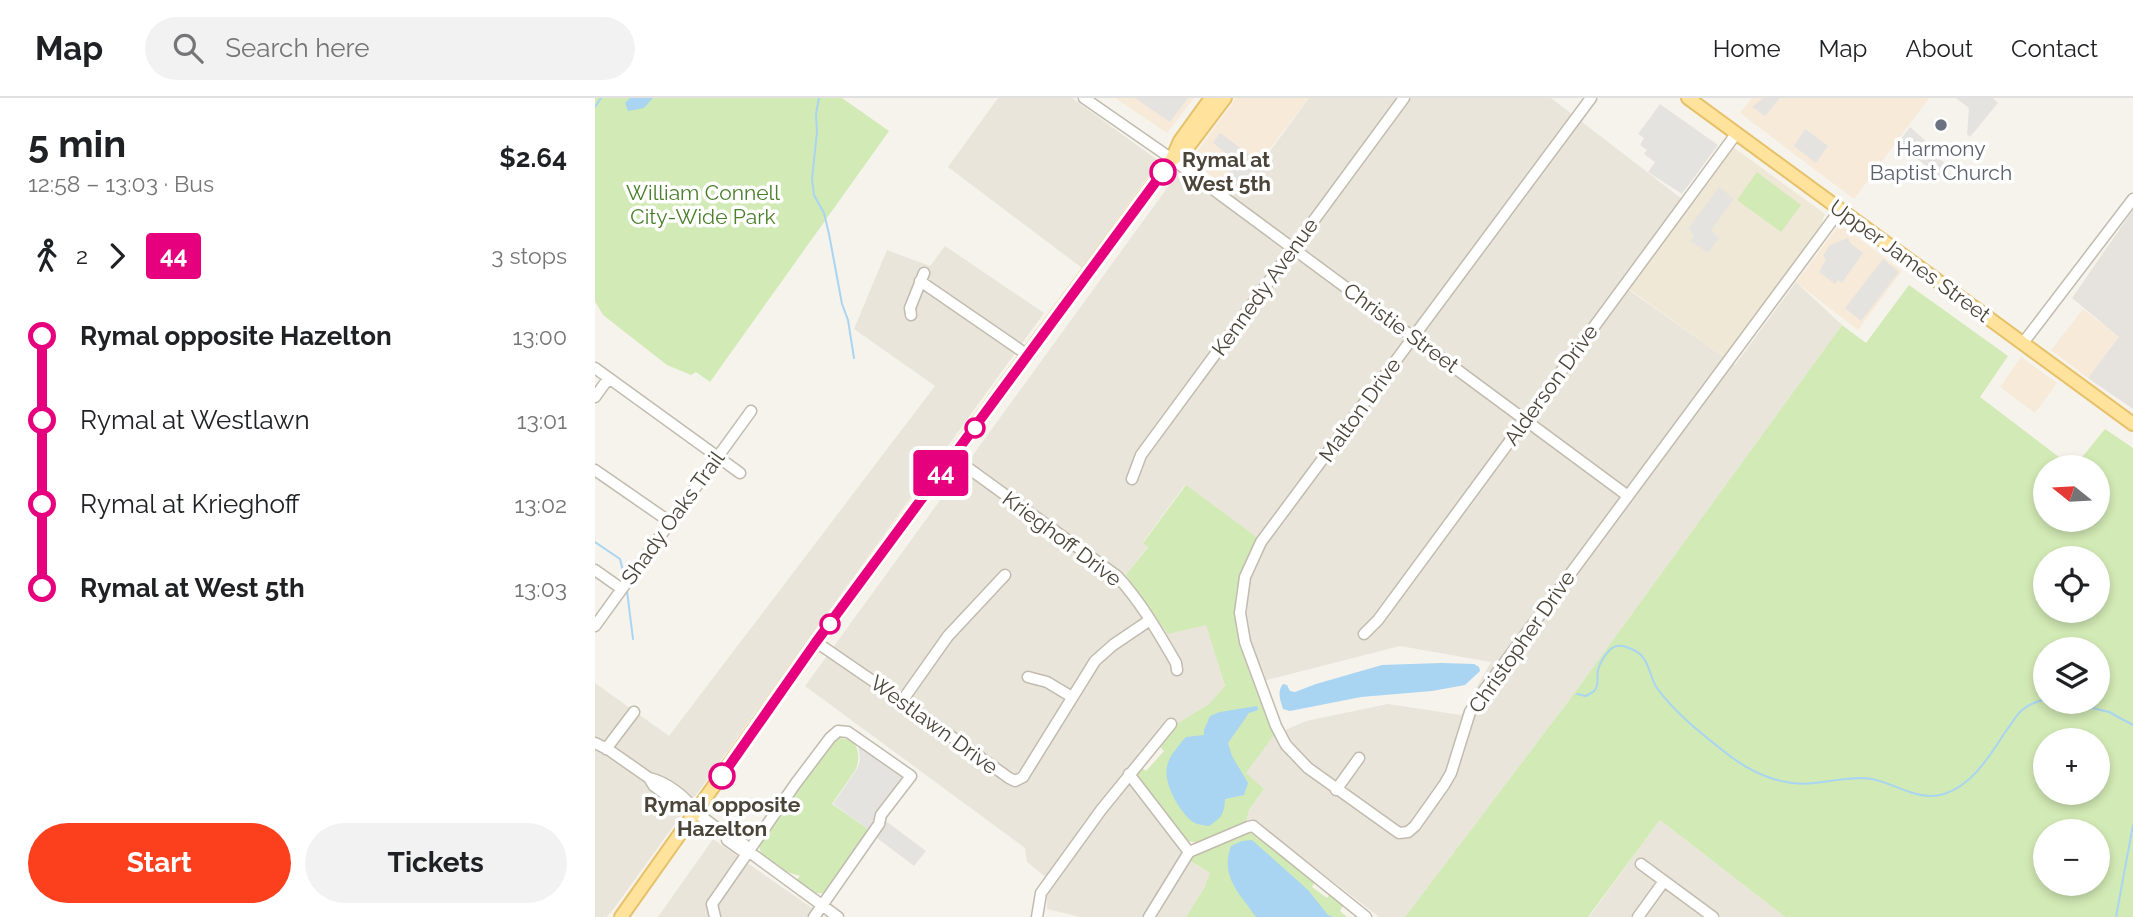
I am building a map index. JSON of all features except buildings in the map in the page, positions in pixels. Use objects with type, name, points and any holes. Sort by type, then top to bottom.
[{"type":"main road","points":[[621,917],[816,642],[1172,159],[1179,141],[1211,98]]},
{"type":"main road","points":[[1172,159],[1188,147],[1225,98]]},
{"type":"main road","name":"Upper James Street","points":[[1688,98],[2133,424]]},
{"type":"street","name":"Christie Street","points":[[1084,98],[1172,159],[1629,496]]},
{"type":"street","name":"Kennedy Avenue","points":[[1132,479],[1141,455],[1404,98]]},
{"type":"street","name":"Malton Drive","points":[[1242,594],[1245,577],[1261,542],[1591,98]]},
{"type":"street","name":"Alderson Drive","points":[[1364,634],[1378,620],[1736,134]]},
{"type":"street","points":[[2023,343],[2133,199]]},
{"type":"street","name":"Christopher Drive","points":[[1242,594],[1240,613],[1245,642],[1286,746],[1336,790],[1399,833],[1409,832],[1451,773],[1470,712],[1485,689],[1840,210]]},
{"type":"street","points":[[911,315],[910,308],[922,277],[1029,356]]},
{"type":"street","points":[[595,368],[740,473]]},
{"type":"street","points":[[595,397],[608,379]]},
{"type":"street","name":"Shady Oaks Trail","points":[[595,626],[751,411]]},
{"type":"street","name":"Krieghoff Drive","points":[[953,457],[1117,576],[1150,620],[1176,663],[1177,670]]},
{"type":"street","points":[[595,470],[670,522]]},
{"type":"street","points":[[595,570],[622,589]]},
{"type":"street","points":[[902,701],[948,636],[1005,575]]},
{"type":"street","name":"Westlawn Drive","points":[[816,642],[1015,781],[1023,777],[1095,662],[1113,645],[1150,620]]},
{"type":"street","points":[[1028,677],[1047,682],[1072,696]]},
{"type":"street","points":[[606,749],[634,712]]},
{"type":"street","points":[[1037,917],[1041,894],[1129,774],[1171,724]]},
{"type":"street","points":[[715,917],[712,904],[748,851],[830,738],[838,731],[848,732],[911,776],[881,815],[879,824],[814,917]]},
{"type":"street","points":[[595,743],[689,801],[697,813],[727,836],[731,835],[737,839],[748,851],[838,917]]},
{"type":"street","points":[[1336,790],[1359,758]]},
{"type":"street","points":[[1129,774],[1189,852]]},
{"type":"street","points":[[1149,917],[1189,852],[1253,826],[1366,917]]},
{"type":"street","points":[[1640,864],[1713,917]]},
{"type":"street","points":[[1638,917],[1664,881]]},
{"type":"shaded area","points":[[998,98],[1072,98],[1159,161],[1082,268],[948,167]]},
{"type":"shaded area","points":[[1115,98],[1194,98],[1167,133]]},
{"type":"shaded area","points":[[1135,98],[1188,98],[1170,122]]},
{"type":"shaded area","points":[[1236,98],[1309,98],[1235,194],[1191,160]]},
{"type":"shaded area","points":[[1309,98],[1551,98],[1682,199],[1694,201],[1629,290],[1735,365],[1796,282],[1842,325],[1570,699],[1405,917],[1379,917],[1265,829],[1246,822],[1249,810],[1264,789],[1245,773],[1274,735],[1306,721],[1388,704],[1461,715],[1491,662],[1400,646],[1255,683],[1240,640],[1236,616],[1237,589],[1258,538],[1185,485],[1143,542],[1148,546],[1126,575],[1135,586],[1206,624],[1225,687],[1209,704],[1178,723],[1140,767],[1139,778],[1188,841],[1189,860],[1210,873],[1186,917],[1080,917],[1047,909],[1047,878],[1027,862],[1025,848],[805,686],[1178,173],[1225,206]]},
{"type":"shaded area","points":[[1752,98],[1929,98],[1854,199],[1740,113]]},
{"type":"shaded area","points":[[1763,98],[1780,98],[1765,116],[1752,107]]},
{"type":"shaded area","points":[[1956,98],[1993,98],[1998,103],[1970,137],[1967,134],[1969,108]]},
{"type":"shaded area","points":[[1660,104],[1718,145],[1682,194],[1648,172],[1655,162],[1644,154],[1647,150],[1640,145],[1644,138],[1638,134]]},
{"type":"shaded area","points":[[1910,127],[1944,157],[1941,160],[1949,167],[1941,178],[1898,143]]},
{"type":"shaded area","points":[[1805,129],[1828,146],[1816,163],[1794,146]]},
{"type":"shaded area","points":[[1220,133],[1254,158],[1250,164],[1255,168],[1240,189],[1225,177],[1235,164],[1240,164],[1213,143]]},
{"type":"shaded area","points":[[1733,147],[1825,214],[1820,227],[1725,358],[1629,289]]},
{"type":"shaded area","points":[[1719,187],[1734,199],[1711,230],[1719,238],[1708,253],[1691,241],[1694,235],[1688,229]]},
{"type":"shaded area","points":[[2133,210],[2133,409],[2088,378],[2119,337],[2072,298]]},
{"type":"shaded area","points":[[1840,224],[1902,271],[1858,330],[1796,282]]},
{"type":"shaded area","points":[[1848,238],[1851,244],[1863,253],[1842,283],[1838,280],[1835,284],[1819,272],[1826,259],[1823,256],[1830,245]]},
{"type":"shaded area","points":[[945,246],[1044,313],[615,907],[607,917],[595,917],[595,683],[669,736],[935,386],[854,329],[887,250],[930,266]]},
{"type":"shaded area","points":[[1883,259],[1899,272],[1861,321],[1845,308]]},
{"type":"shaded area","points":[[2083,309],[2119,337],[2088,378],[2051,350]]},
{"type":"shaded area","points":[[2021,357],[2057,383],[2035,413],[2000,387]]},
{"type":"shaded area","points":[[858,744],[904,778],[876,817],[871,831],[833,804],[858,767]]},
{"type":"shaded area","points":[[1660,820],[1785,917],[1589,917]]},
{"type":"shaded area","points":[[886,821],[926,851],[914,866],[877,838]]},
{"type":"shaded area","points":[[713,839],[825,917],[658,917]]},
{"type":"green space","name":"William Connell City-Wide Park","points":[[595,98],[842,98],[889,131],[710,382],[696,372],[691,375],[667,365],[603,315],[595,301]]},
{"type":"green space","points":[[1757,172],[1801,205],[1781,232],[1737,200]]},
{"type":"green space","points":[[1909,285],[2008,356],[1980,397],[2056,455],[2033,455],[2033,532],[2111,532],[2111,455],[2084,455],[2105,429],[2133,448],[2133,917],[1785,917],[1660,820],[1588,917],[1405,917],[1570,699],[1842,325],[1866,343]]},
{"type":"green space","points":[[1186,485],[1258,538],[1243,568],[1235,606],[1246,663],[1274,735],[1246,773],[1264,789],[1249,810],[1246,822],[1201,843],[1188,841],[1137,775],[1140,767],[1146,771],[1164,751],[1158,745],[1178,723],[1209,704],[1225,686],[1206,625],[1168,634],[1126,575],[1148,547],[1143,543]]},
{"type":"green space","points":[[839,738],[852,740],[858,761],[856,769],[832,804],[871,831],[827,892],[818,893],[796,881],[800,876],[767,860],[762,854],[760,841],[832,741]]},
{"type":"green space","points":[[1244,831],[1253,831],[1315,882],[1312,887],[1327,898],[1330,894],[1343,906],[1340,911],[1347,917],[1186,917],[1210,873],[1189,860],[1194,854]]},
{"type":"water","points":[[630,98],[653,98],[644,108],[628,111],[625,103]]},
{"type":"water","points":[[1474,664],[1480,671],[1465,685],[1432,691],[1361,697],[1290,711],[1283,709],[1280,699],[1283,684],[1295,692],[1382,665]]},
{"type":"water","points":[[1257,706],[1258,710],[1249,713],[1228,743],[1232,756],[1248,783],[1244,795],[1225,799],[1221,815],[1209,826],[1193,822],[1177,803],[1169,787],[1166,770],[1170,757],[1186,737],[1204,735],[1210,716]]},
{"type":"water","points":[[1252,840],[1308,890],[1328,915],[1334,917],[1256,917],[1233,884],[1228,866],[1231,846]]},
{"type":"waterway","points":[[595,107],[601,98]]},
{"type":"waterway","points":[[819,98],[812,179],[814,195],[824,213],[854,358]]},
{"type":"waterway","points":[[595,542],[620,559],[625,579]]},
{"type":"waterway","points":[[627,591],[633,639]]},
{"type":"waterway","points":[[1577,694],[1586,696],[1594,691],[1598,670],[1605,655],[1614,647],[1626,647],[1641,655],[1657,688],[1680,715],[1746,767],[1779,781],[1791,783],[1865,778],[1925,796],[1944,794],[1964,784],[1987,759],[2020,712],[2033,704]]},
{"type":"waterway","points":[[2110,713],[2133,725]]},
{"type":"waterway","points":[[2116,917],[2133,825]]},
{"type":"bus line","name":"44","points":[[722,776],[816,642],[1163,172]]},
{"type":"place","name":"Harmony Baptist Church","points":[[1941,125]]},
{"type":"place","name":"Rymal at West 5th","points":[[1163,172]]},
{"type":"place","name":"Rymal opposite Hazelton","points":[[722,776]]}]
